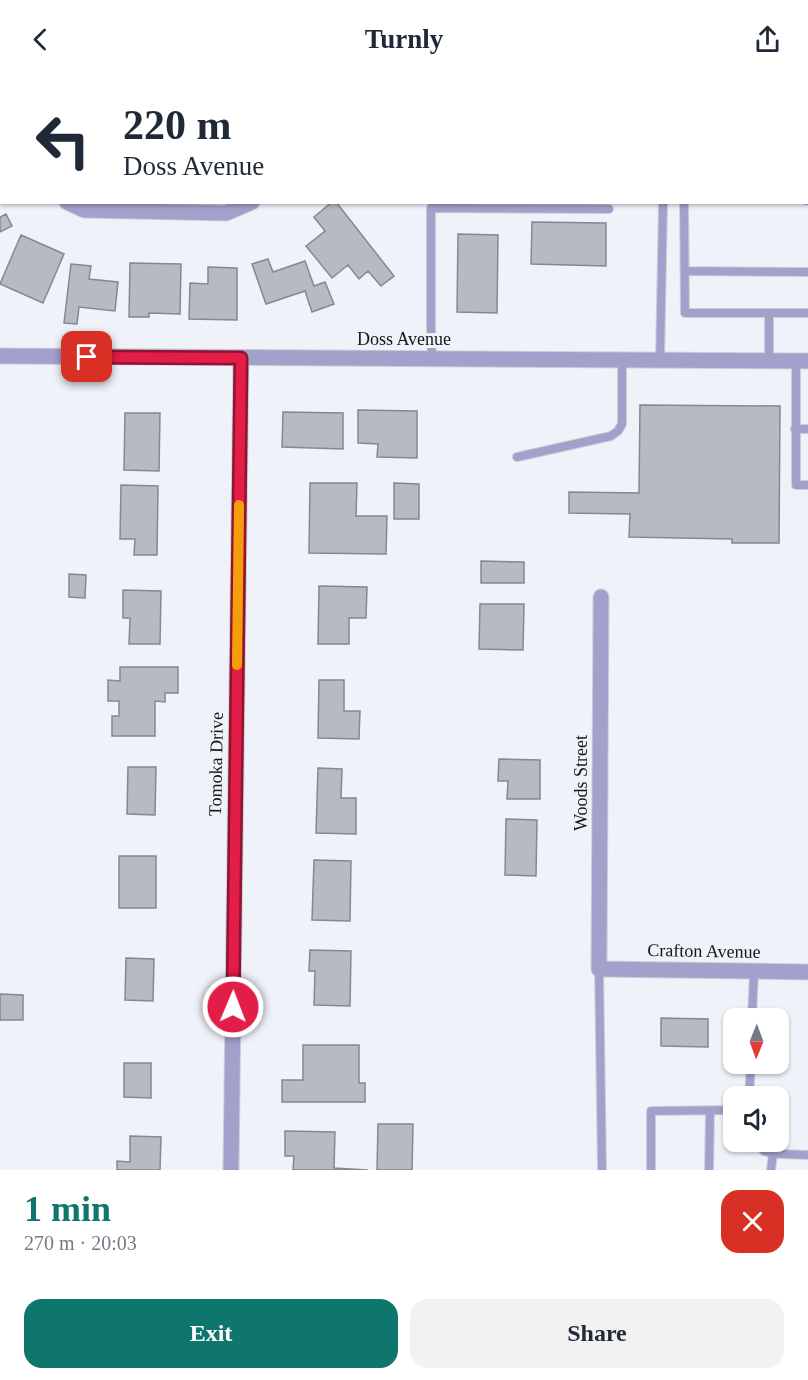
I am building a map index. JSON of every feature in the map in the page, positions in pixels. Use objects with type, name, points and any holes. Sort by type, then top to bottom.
[{"type":"street","points":[[71,204],[84,210],[226,213],[247,204]]},
{"type":"street","name":"Doss Avenue","points":[[0,356],[802,361]]},
{"type":"street","name":"Tomoka Drive","points":[[231,1170],[241,358]]},
{"type":"street","name":"Woods Street","points":[[599,969],[601,597]]},
{"type":"street","name":"Crafton Avenue","points":[[599,969],[808,972]]},
{"type":"lane","points":[[660,360],[663,204]]},
{"type":"lane","points":[[684,204],[685,313],[808,313]]},
{"type":"lane","points":[[432,359],[430,327],[432,208],[609,209]]},
{"type":"lane","points":[[685,271],[808,272]]},
{"type":"lane","points":[[769,313],[769,361]]},
{"type":"lane","points":[[518,457],[611,436],[618,431],[622,424],[622,360]]},
{"type":"lane","points":[[802,361],[795,429],[796,485],[808,485]]},
{"type":"lane","points":[[795,429],[808,429]]},
{"type":"lane","points":[[599,969],[602,1170]]},
{"type":"lane","points":[[752,1008],[754,972]]},
{"type":"lane","points":[[651,1170],[651,1111],[723,1110]]},
{"type":"lane","points":[[709,1170],[710,1111]]},
{"type":"lane","points":[[768,1152],[808,1155]]},
{"type":"lane","points":[[771,1170],[773,1153]]},
{"type":"building","points":[[330,204],[338,204],[394,276],[381,286],[368,271],[359,279],[348,265],[332,278],[306,246],[325,231],[314,217]]},
{"type":"building","points":[[6,214],[12,226],[0,232],[0,217]]},
{"type":"building","points":[[532,222],[606,223],[606,266],[531,264]]},
{"type":"building","points":[[458,234],[498,235],[497,313],[457,312]]},
{"type":"building","points":[[21,235],[64,254],[43,303],[0,284]]},
{"type":"building","points":[[268,259],[273,272],[305,261],[314,286],[325,282],[334,304],[312,312],[305,291],[266,304],[252,264]]},
{"type":"building","points":[[130,263],[181,264],[180,314],[149,313],[149,317],[129,317]]},
{"type":"building","points":[[71,264],[91,266],[89,279],[118,282],[115,311],[79,307],[77,324],[64,323]]},
{"type":"building","points":[[208,267],[237,268],[237,320],[189,319],[190,283],[208,284]]},
{"type":"building","points":[[640,405],[780,406],[779,543],[732,543],[732,539],[629,537],[630,514],[569,513],[569,492],[639,493]]},
{"type":"building","points":[[358,410],[417,411],[417,458],[377,457],[378,444],[358,443]]},
{"type":"building","points":[[283,412],[343,413],[343,449],[282,447]]},
{"type":"building","points":[[125,413],[160,413],[159,471],[124,470]]},
{"type":"building","points":[[310,483],[357,483],[356,516],[387,516],[386,554],[309,553]]},
{"type":"building","points":[[394,483],[419,484],[419,519],[394,519]]},
{"type":"building","points":[[121,485],[158,486],[157,555],[134,555],[135,539],[120,539]]},
{"type":"building","points":[[481,561],[524,562],[524,583],[481,583]]},
{"type":"building","points":[[69,574],[86,575],[85,598],[69,597]]},
{"type":"building","points":[[319,586],[367,587],[366,618],[349,618],[349,644],[318,644]]},
{"type":"building","points":[[123,590],[161,591],[160,644],[129,644],[130,618],[123,618]]},
{"type":"building","points":[[480,604],[524,604],[523,650],[479,649]]},
{"type":"building","points":[[120,667],[178,667],[178,693],[165,693],[165,702],[155,701],[155,736],[112,736],[112,716],[119,716],[119,701],[108,701],[108,680],[120,681]]},
{"type":"building","points":[[319,680],[344,680],[344,711],[360,711],[359,739],[318,738]]},
{"type":"building","points":[[499,759],[540,760],[540,799],[507,799],[508,781],[498,781]]},
{"type":"building","points":[[128,767],[156,767],[155,815],[127,814]]},
{"type":"building","points":[[318,768],[342,769],[341,798],[356,798],[356,834],[316,833]]},
{"type":"building","points":[[506,819],[537,820],[536,876],[505,875]]},
{"type":"building","points":[[119,856],[156,856],[156,908],[119,908]]},
{"type":"building","points":[[314,860],[351,861],[350,921],[312,920]]},
{"type":"building","points":[[310,950],[351,951],[350,1006],[314,1005],[315,971],[309,971]]},
{"type":"building","points":[[126,958],[154,959],[153,1001],[125,1000]]},
{"type":"building","points":[[0,994],[23,995],[23,1020],[0,1020]]},
{"type":"building","points":[[661,1018],[708,1019],[708,1047],[661,1046]]},
{"type":"building","points":[[303,1045],[359,1045],[359,1083],[365,1083],[365,1102],[282,1102],[282,1080],[303,1080]]},
{"type":"building","points":[[124,1063],[151,1063],[151,1098],[124,1097]]},
{"type":"building","points":[[378,1124],[413,1124],[412,1170],[377,1170]]},
{"type":"building","points":[[285,1131],[335,1132],[334,1168],[368,1170],[293,1170],[294,1156],[285,1156]]},
{"type":"building","points":[[130,1136],[161,1137],[160,1170],[117,1170],[117,1161],[130,1162]]},
{"type":"slow traffic","points":[[237,665],[239,505]]},
{"type":"route","points":[[87,357],[241,358],[233,1007]]}]
